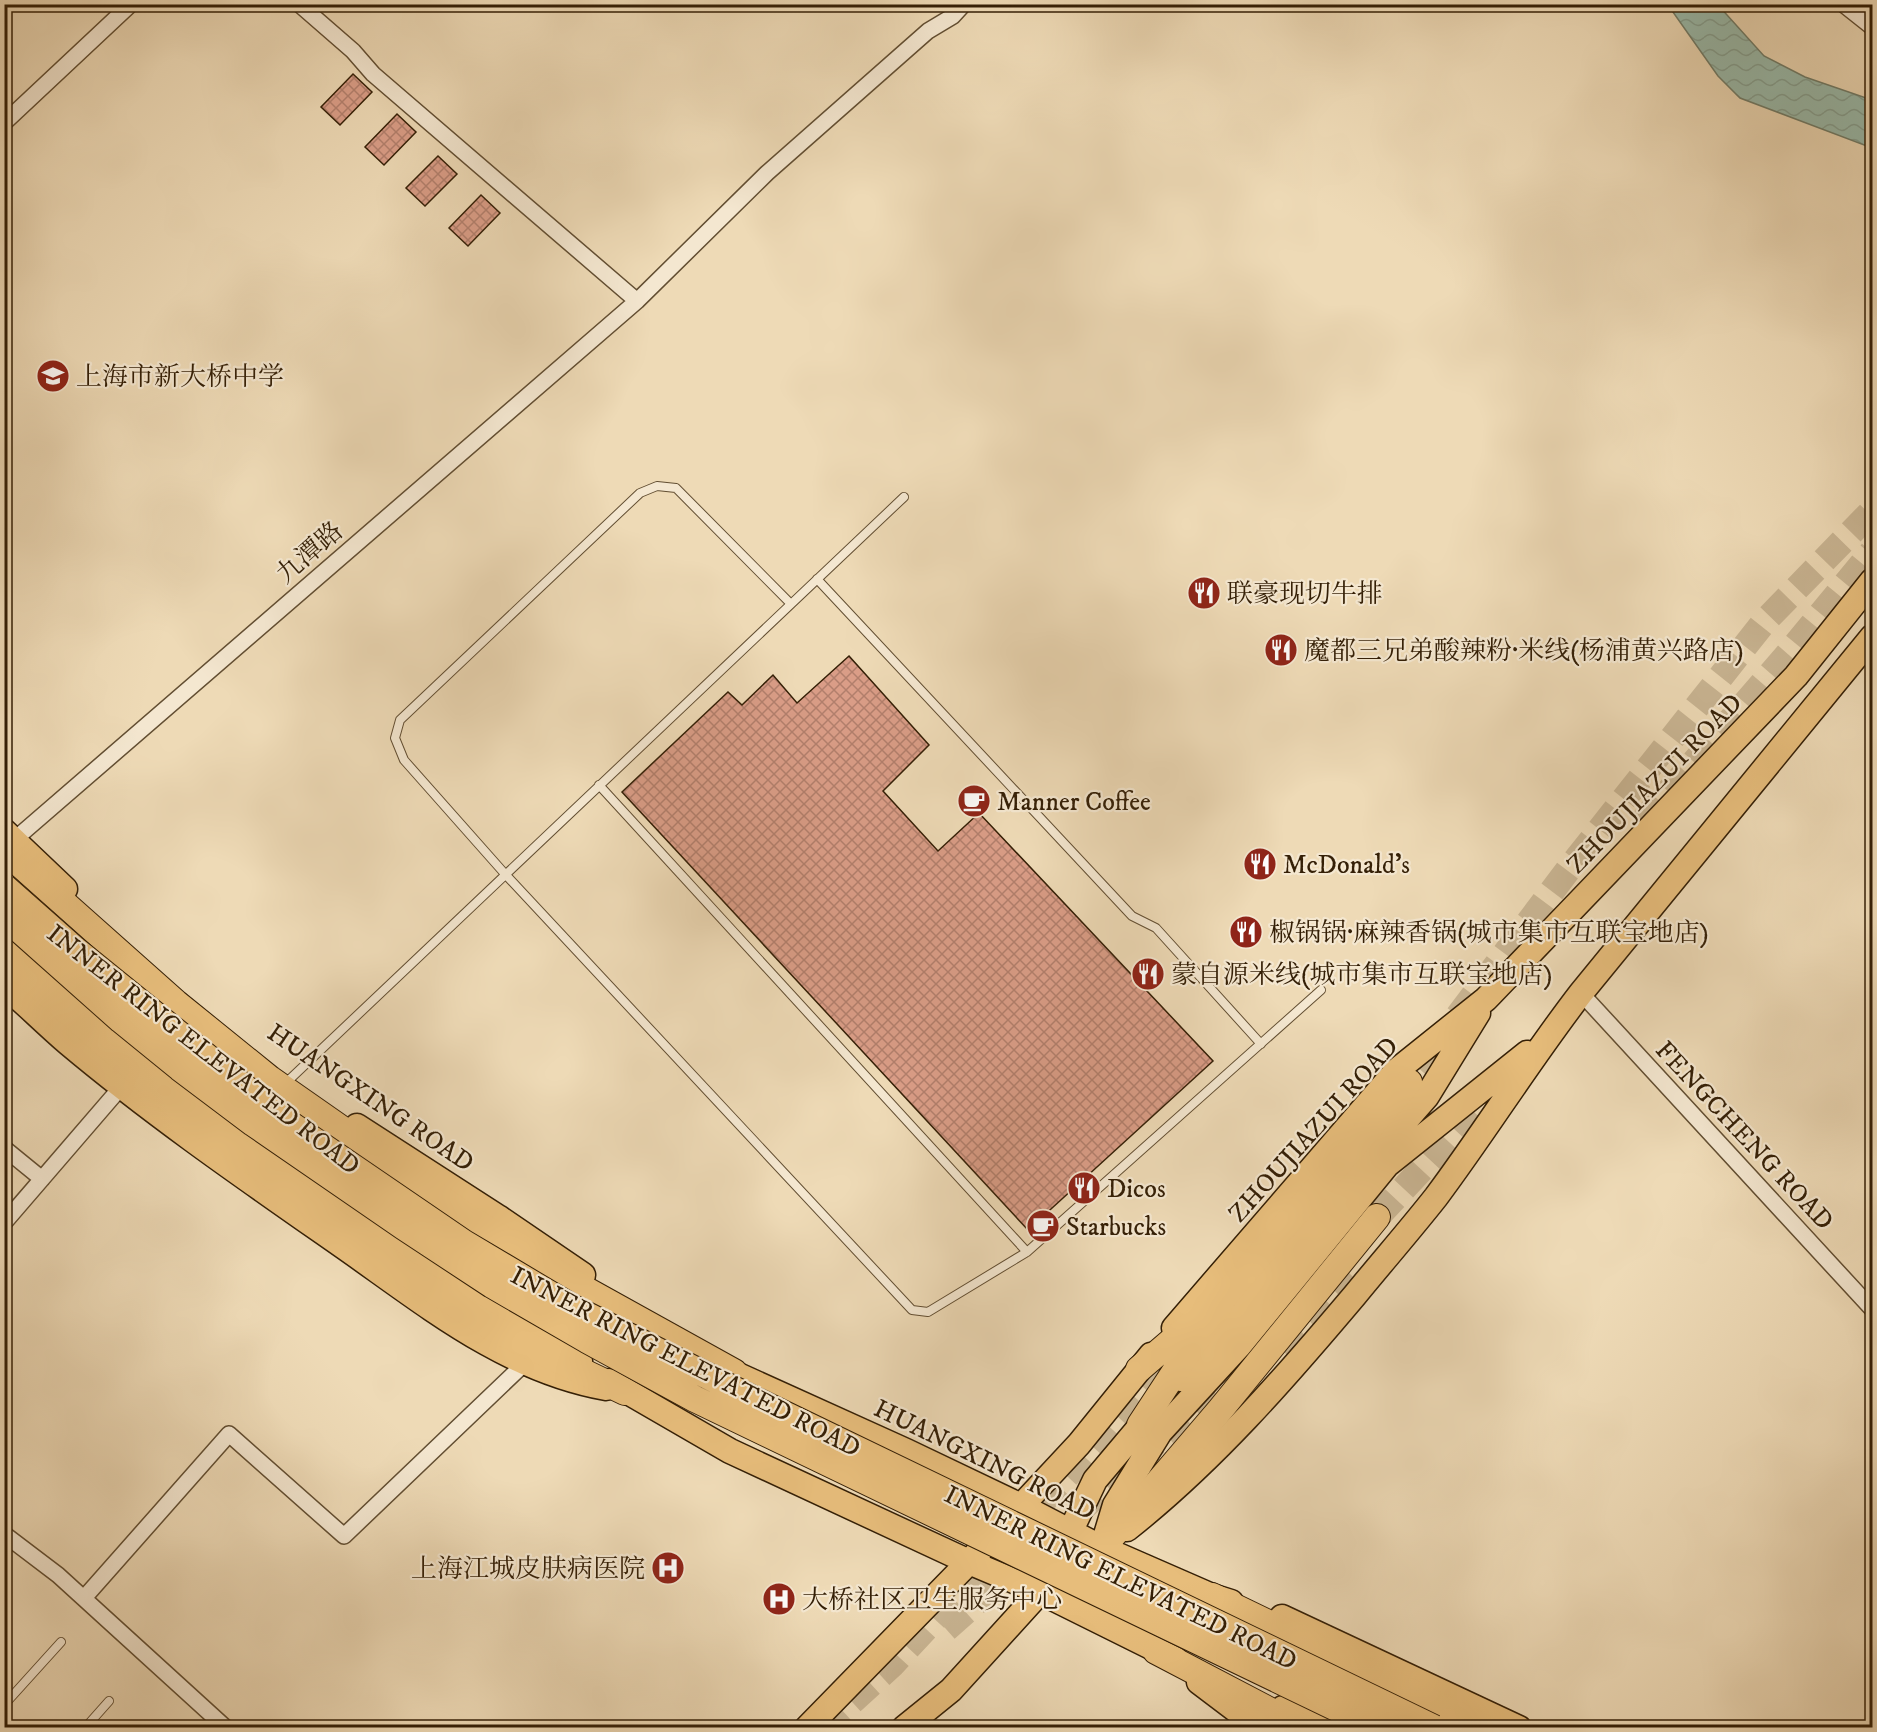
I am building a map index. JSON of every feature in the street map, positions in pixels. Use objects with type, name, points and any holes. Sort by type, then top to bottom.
[{"type":"highway","points":[[8,840],[176,1003],[466,1216],[579,1286],[734,1372]]},
{"type":"highway","name":"INNER RING ELEVATED ROAD","points":[[4,887],[73,948],[287,1122],[464,1243],[575,1309],[745,1395],[1434,1728]]},
{"type":"highway","name":"INNER RING ELEVATED ROAD","points":[[4,916],[180,1068],[300,1156],[492,1285],[695,1399],[1378,1728]]},
{"type":"highway","points":[[4,956],[176,1106],[378,1253],[443,1298],[492,1328],[625,1392]]},
{"type":"highway","points":[[1140,1425],[1226,1294],[1409,1082]]},
{"type":"highway","points":[[1102,1548],[1220,1410],[1377,1217]]},
{"type":"highway","points":[[1139,1369],[1226,1294]]},
{"type":"highway","points":[[1212,1596],[1485,1728]]},
{"type":"highway","points":[[1156,1651],[1303,1728]]},
{"type":"main road","name":"ZHOUJIAZUI ROAD","points":[[807,1728],[969,1562],[1079,1444],[1139,1369],[1396,1071],[1486,999],[1796,676],[1872,580]]},
{"type":"main road","points":[[904,1728],[951,1690],[1040,1592],[1102,1548],[1159,1503],[1207,1459],[1297,1364],[1436,1197],[1548,1036],[1581,993],[1872,637]]},
{"type":"main road","name":"HUANGXING ROAD","points":[[4,877],[79,945],[296,1120],[475,1239],[669,1346],[734,1372],[1021,1506],[1102,1548],[1212,1596],[1288,1619],[1519,1728]]},
{"type":"main road","points":[[4,936],[171,1081],[304,1180],[401,1251],[547,1339],[625,1392],[730,1451],[969,1562],[1040,1592],[1156,1651],[1327,1728]]},
{"type":"main road","points":[[4,985],[122,1086],[230,1167],[476,1338],[525,1363],[578,1383],[625,1392]]},
{"type":"main road","points":[[1040,1592],[1095,1480],[1140,1425],[1427,1095],[1486,999]]},
{"type":"main road","points":[[1102,1548],[1115,1504],[1160,1432],[1239,1346],[1387,1166],[1548,1036]]},
{"type":"main road","name":"HUANGXING ROAD","points":[[1212,1596],[1275,1641],[1458,1728]]},
{"type":"main road","points":[[1156,1651],[1236,1710],[1270,1728]]},
{"type":"street","points":[[4,123],[131,4]]},
{"type":"street","points":[[299,4],[353,51],[373,74],[637,301]]},
{"type":"street","name":"九潭路","points":[[8,840],[637,301],[767,173],[928,31],[953,16],[964,4]]},
{"type":"street","points":[[1843,4],[1872,27]]},
{"type":"street","name":"FENGCHENG ROAD","points":[[1581,993],[1872,1309]]},
{"type":"street","points":[[4,1223],[122,1086]]},
{"type":"street","points":[[4,1148],[42,1179]]},
{"type":"street","points":[[84,1598],[229,1434],[344,1536],[525,1363]]},
{"type":"street","points":[[4,1534],[58,1575],[226,1728]]},
{"type":"lane","points":[[790,603],[676,488],[657,486],[640,493],[400,720],[394,738],[404,760],[505,874],[912,1310],[928,1312],[1027,1252],[1321,990]]},
{"type":"lane","points":[[280,1079],[505,874],[904,497]]},
{"type":"lane","points":[[817,579],[1132,916],[1156,928],[1261,1044]]},
{"type":"lane","points":[[599,785],[1027,1252]]},
{"type":"lane","points":[[4,1705],[61,1642]]},
{"type":"lane","points":[[85,1728],[110,1701]]},
{"type":"water","points":[[1668,5],[1718,5],[1764,56],[1805,77],[1872,100],[1872,148],[1740,98],[1718,76]]},
{"type":"building","points":[[353,74],[372,92],[340,125],[321,107]]},
{"type":"building","points":[[397,114],[416,132],[384,165],[365,147]]},
{"type":"building","points":[[438,156],[457,174],[425,206],[406,188]]},
{"type":"building","points":[[481,195],[500,213],[468,246],[449,228]]},
{"type":"building","points":[[849,656],[929,745],[883,791],[938,851],[979,813],[1213,1061],[1028,1230],[622,792],[728,692],[742,705],[773,675],[797,703]]},
{"type":"building","points":[[4,1148],[16,1157],[4,1170]]},
{"type":"tunnel","points":[[1458,1016],[1571,866],[1764,622],[1872,511]]},
{"type":"tunnel","points":[[1643,821],[1788,654],[1872,552]]},
{"type":"tunnel","points":[[1398,1102],[1459,1032]]},
{"type":"tunnel","points":[[1377,1217],[1506,1079]]},
{"type":"tunnel","points":[[1279,1345],[1329,1306],[1356,1280]]},
{"type":"tunnel","points":[[823,1728],[892,1665],[1172,1362]]},
{"type":"tunnel","points":[[1078,1512],[1169,1431],[1243,1373]]},
{"type":"tunnel","points":[[946,1629],[1042,1544]]},
{"type":"place","name":"上海市新大桥中学","points":[[53,376]]},
{"type":"place","name":"联豪现切牛排","points":[[1204,593]]},
{"type":"place","name":"魔都三兄弟酸辣粉·米线(杨浦黄兴路店)","points":[[1281,650]]},
{"type":"place","name":"Manner Coffee","points":[[974,801]]},
{"type":"place","name":"McDonald's","points":[[1260,864]]},
{"type":"place","name":"椒锅锅·麻辣香锅(城市集市互联宝地店)","points":[[1246,932]]},
{"type":"place","name":"蒙自源米线(城市集市互联宝地店)","points":[[1148,974]]},
{"type":"place","name":"Dicos","points":[[1084,1188]]},
{"type":"place","name":"Starbucks","points":[[1043,1226]]},
{"type":"place","name":"上海江城皮肤病医院","points":[[668,1568]]},
{"type":"place","name":"大桥社区卫生服务中心","points":[[779,1599]]}]
